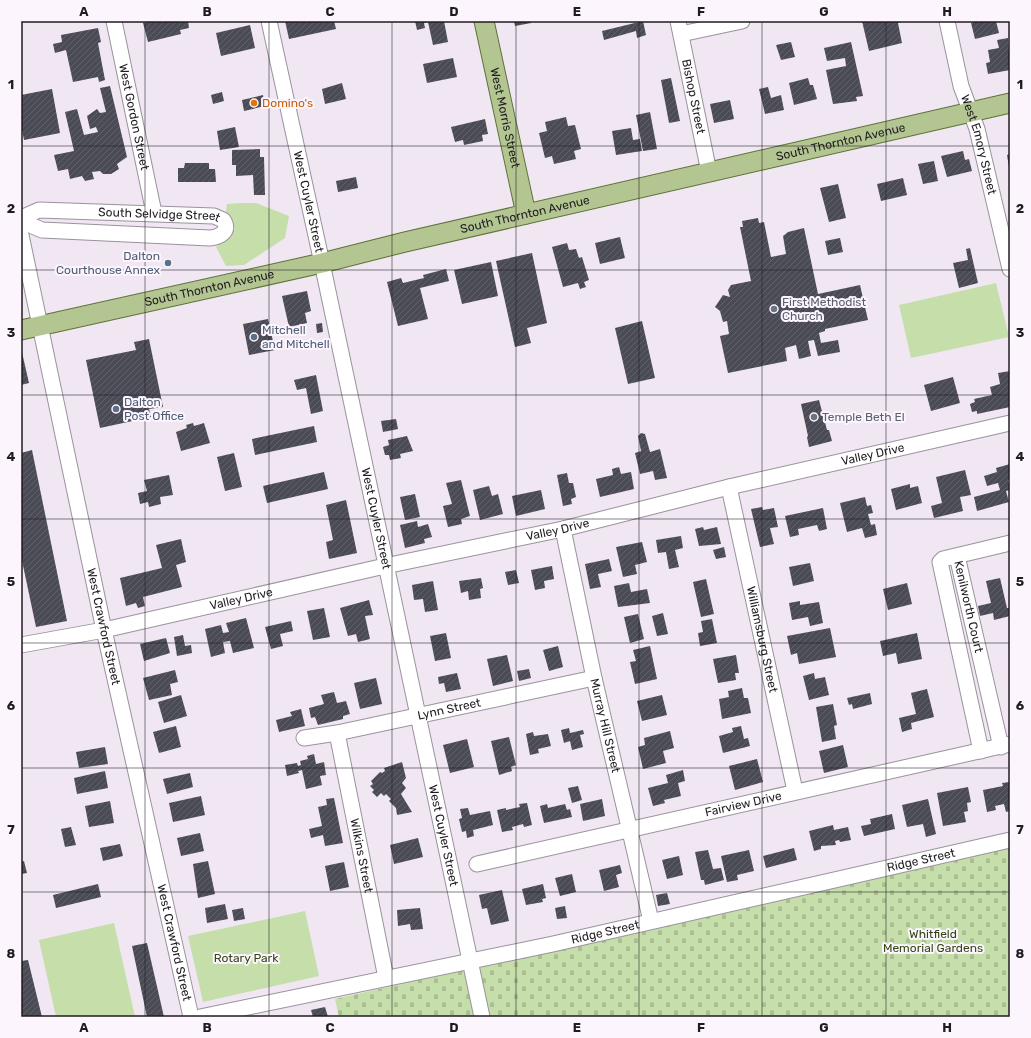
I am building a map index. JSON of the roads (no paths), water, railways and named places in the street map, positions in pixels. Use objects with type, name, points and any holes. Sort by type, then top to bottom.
[{"type":"main road","name":"West Morris Street","points":[[484,21],[526,214]]},
{"type":"main road","name":"South Thornton Avenue","points":[[21,330],[322,263],[526,214],[1010,103]]},
{"type":"street","name":"West Gordon Street","points":[[114,21],[154,213]]},
{"type":"street","name":"West Cuyler Street","points":[[269,21],[322,263],[385,566],[482,1017]]},
{"type":"street","points":[[680,28],[742,21]]},
{"type":"street","name":"West Emory Street","points":[[947,21],[961,86],[977,129],[1010,269]]},
{"type":"street","name":"Bishop Street","points":[[680,28],[709,172]]},
{"type":"street","name":"South Selvidge Street","points":[[39,210],[154,213],[214,216],[223,220],[226,227],[223,234],[210,238],[42,230],[21,220],[39,210]]},
{"type":"street","name":"West Crawford Street","points":[[21,235],[104,630],[191,1017]]},
{"type":"street","name":"Valley Drive","points":[[21,646],[104,630],[385,566],[563,529],[729,487],[1010,423]]},
{"type":"street","name":"Williamsburg Street","points":[[729,487],[795,791]]},
{"type":"street","name":"Murray Hill Street","points":[[563,529],[594,678],[650,921]]},
{"type":"street","points":[[957,556],[1010,543]]},
{"type":"street","name":"Kenilworth Court","points":[[981,751],[940,567],[940,562],[943,559],[957,556],[1006,745]]},
{"type":"street","name":"Lynn Street","points":[[304,738],[337,733],[594,678]]},
{"type":"street","name":"Wilkins Street","points":[[337,733],[386,978]]},
{"type":"street","name":"Fairview Drive","points":[[477,864],[630,831],[795,791],[1006,745]]},
{"type":"street","name":"Ridge Street","points":[[200,1017],[470,961],[1010,840]]},
{"type":"place","name":"Domino's","points":[[254,103]]},
{"type":"place","name":"Dalton Courthouse Annex","points":[[168,263]]},
{"type":"place","name":"First Methodist Church","points":[[774,309]]},
{"type":"place","name":"Mitchell and Mitchell","points":[[254,337]]},
{"type":"place","name":"Dalton Post Office","points":[[116,409]]},
{"type":"place","name":"Temple Beth El","points":[[814,417]]},
{"type":"park label","name":"Whitfield Memorial Gardens","points":[[933,941]]},
{"type":"park label","name":"Rotary Park","points":[[246,958]]}]
